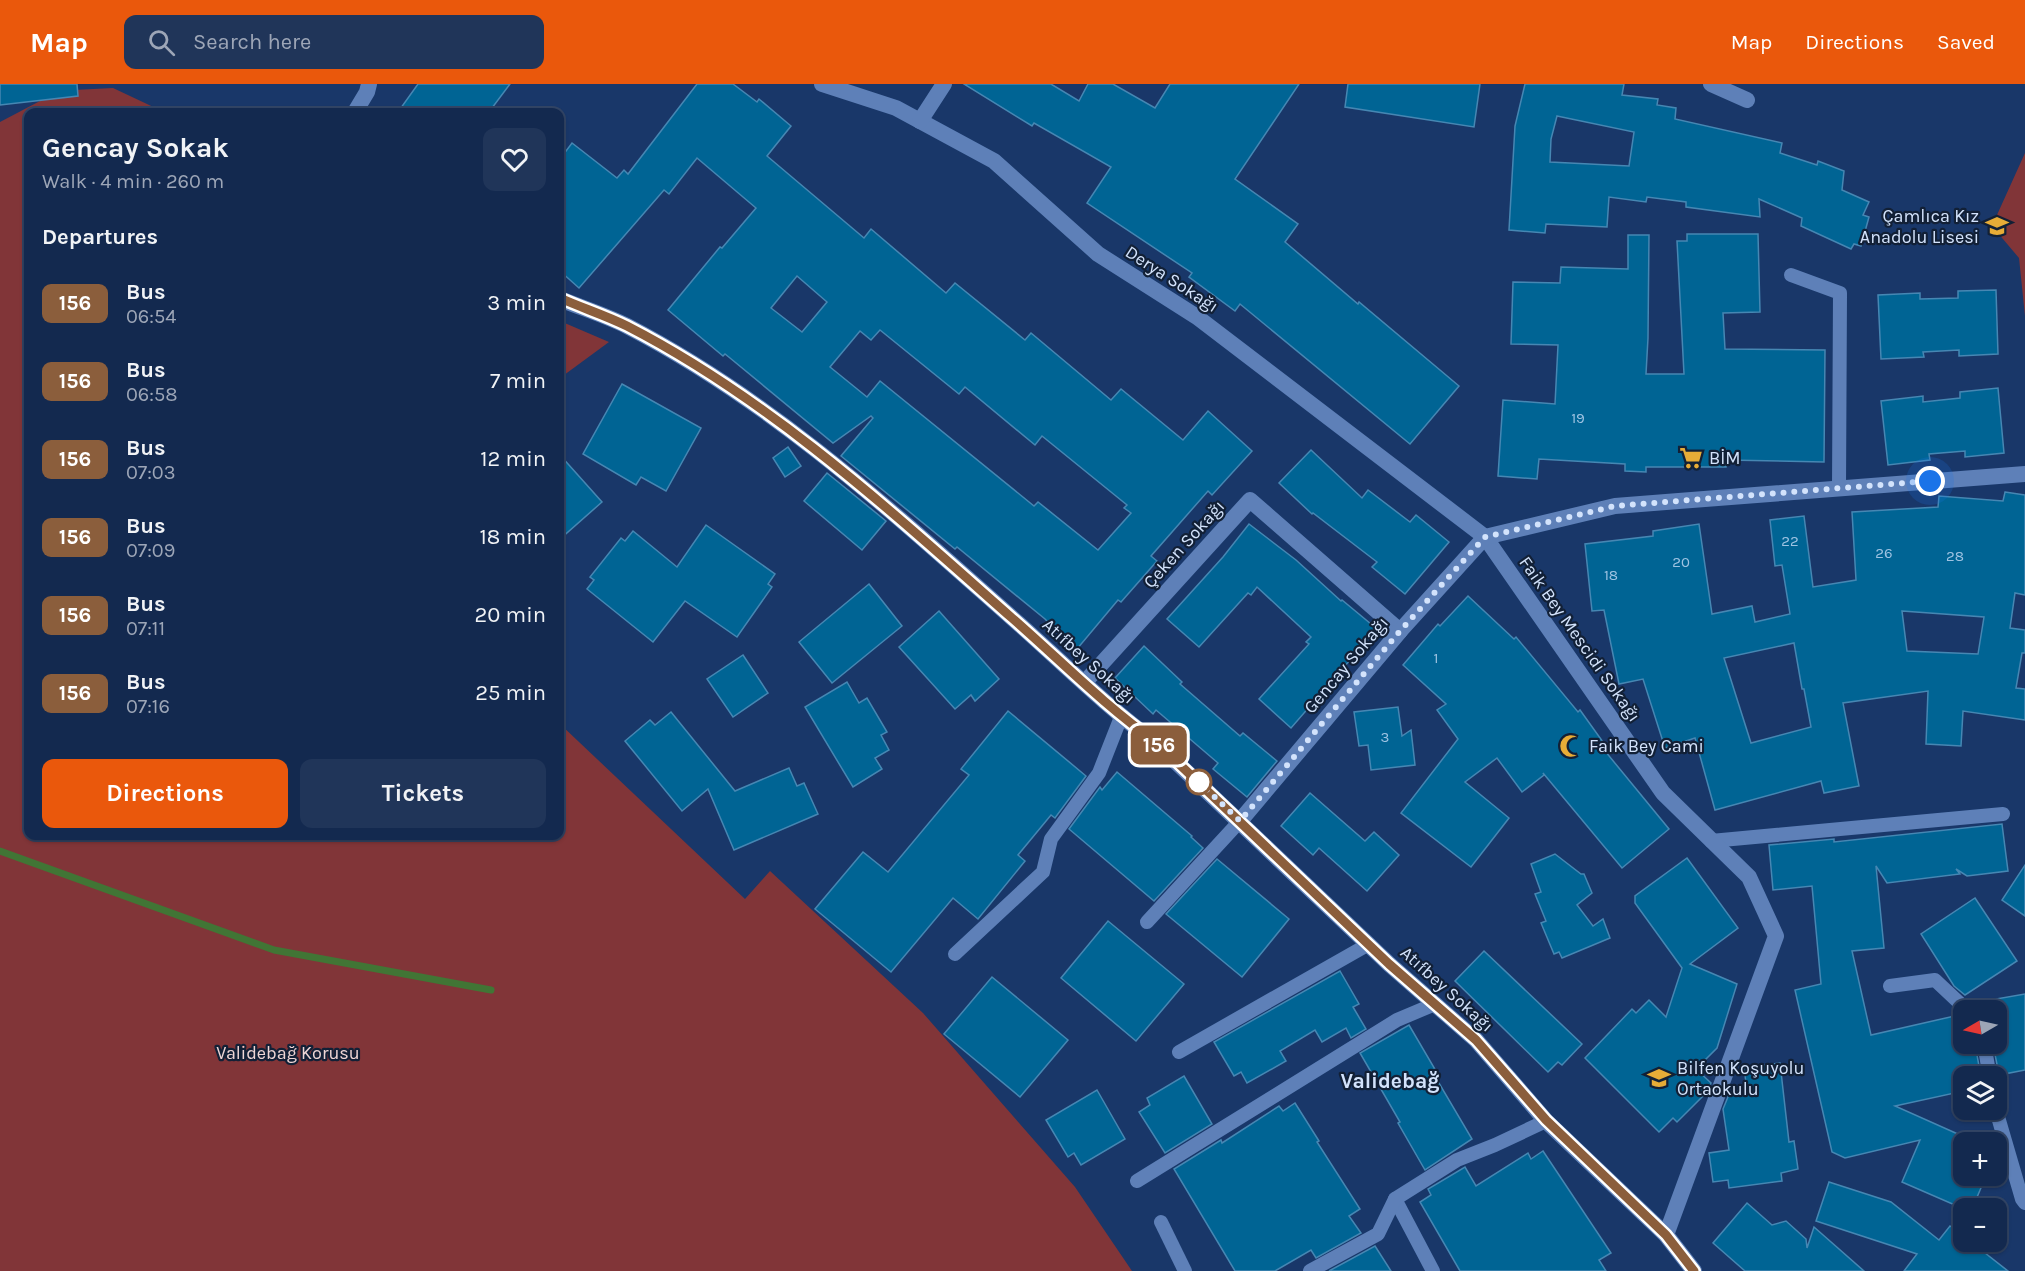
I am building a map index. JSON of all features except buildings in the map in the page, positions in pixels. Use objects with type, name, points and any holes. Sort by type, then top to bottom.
[{"type":"street","name":"Derya Sokağı","points":[[822,84],[896,108],[994,161],[1098,254],[1197,317],[1485,537]]},
{"type":"street","points":[[920,121],[944,84]]},
{"type":"street","points":[[1711,84],[1747,100]]},
{"type":"street","points":[[357,108],[370,87]]},
{"type":"street","name":"Atıfbey Sokağı","points":[[564,300],[625,325],[687,360],[764,411],[857,482],[1121,717],[1156,742],[1389,964],[1476,1040],[1546,1120],[1666,1235],[1694,1271]]},
{"type":"street","points":[[1485,537],[1615,506],[2025,474]]},
{"type":"street","name":"Çeken Sokağı","points":[[1084,682],[1250,500],[1400,631]]},
{"type":"street","name":"Gencay Sokağı","points":[[1240,821],[1400,631],[1485,537]]},
{"type":"street","name":"Faik Bey Mescidi Sokağı","points":[[1485,537],[1663,793],[1749,877],[1776,936],[1666,1235]]},
{"type":"lane","points":[[1791,275],[1840,293],[1839,488]]},
{"type":"lane","points":[[955,954],[1043,872],[1051,839],[1099,773],[1121,717]]},
{"type":"lane","points":[[1712,841],[2003,814]]},
{"type":"lane","points":[[1146,922],[1240,821]]},
{"type":"lane","points":[[1179,1052],[1370,944]]},
{"type":"lane","points":[[1890,986],[1935,980],[1956,1000]]},
{"type":"lane","points":[[1137,1181],[1397,1020],[1435,1004]]},
{"type":"lane","points":[[1310,1271],[1378,1233],[1395,1199],[1457,1160],[1495,1145],[1546,1120]]},
{"type":"lane","points":[[1999,1120],[2025,1203]]},
{"type":"lane","points":[[1395,1199],[1433,1271]]},
{"type":"lane","points":[[1161,1222],[1185,1271]]},
{"type":"green space","name":"Validebağ Korusu","points":[[113,88],[156,108],[27,108],[40,101],[74,90]]},
{"type":"green space","name":"Validebağ Korusu","points":[[24,109],[24,840],[564,840],[564,728],[745,899],[770,871],[923,1013],[1075,1187],[1132,1271],[0,1271],[0,122]]},
{"type":"green space","points":[[2025,153],[2025,316],[2019,258],[1992,226]]},
{"type":"green space","points":[[564,323],[609,342],[564,375]]},
{"type":"waterway","points":[[0,851],[274,950],[491,990]]},
{"type":"bus line","name":"156","points":[[564,300],[625,325],[687,360],[764,411],[857,482],[1121,717],[1156,742],[1389,964],[1476,1040],[1546,1120],[1666,1235],[1694,1271]]},
{"type":"place","name":"Çamlıca Kız Anadolu Lisesi","points":[[1997,226]]},
{"type":"place","name":"BİM","points":[[1691,458]]},
{"type":"place","name":"Faik Bey Cami","points":[[1571,746]]},
{"type":"place","name":"Bilfen Koşuyolu Ortaokulu","points":[[1659,1078]]},
{"type":"district","name":"Validebağ","points":[[1390,1081]]},
{"type":"route","points":[[1199,782],[1240,821],[1400,631],[1485,537],[1615,506],[1930,481]]}]
